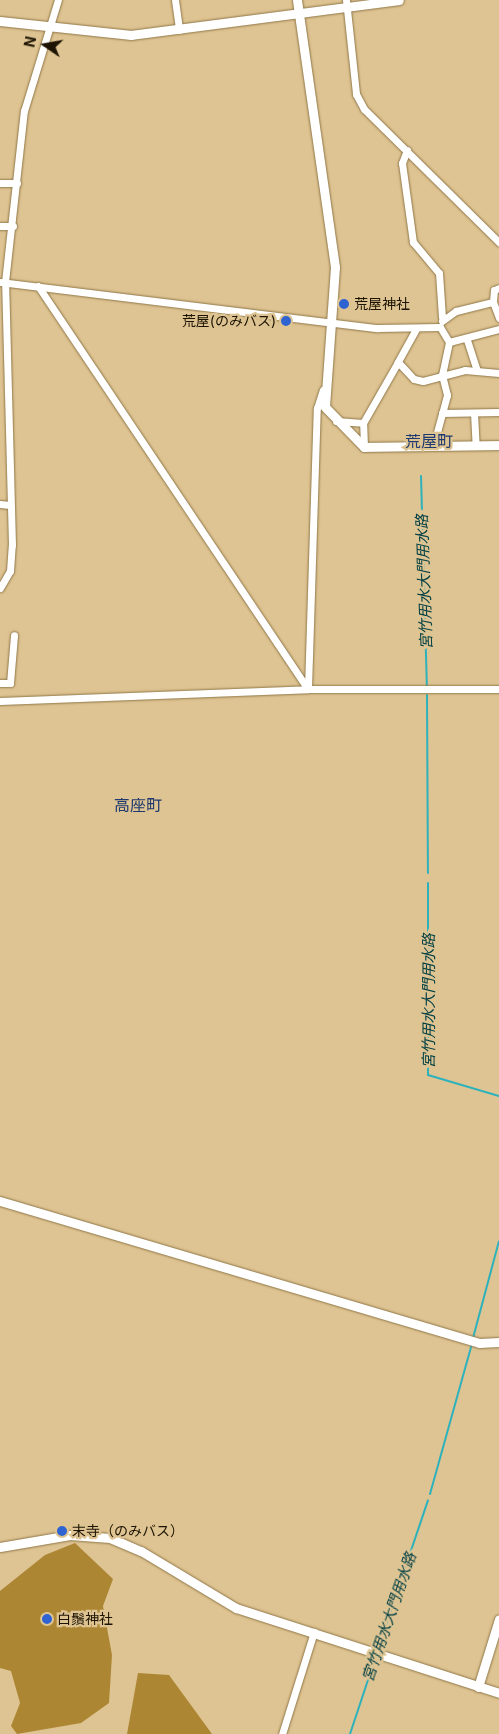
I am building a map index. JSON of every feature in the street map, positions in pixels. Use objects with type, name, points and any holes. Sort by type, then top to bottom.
[{"type":"street","points":[[0,588],[10,571],[10,505],[2,282],[13,226],[24,111],[58,0]]},
{"type":"street","points":[[175,0],[179,30]]},
{"type":"street","points":[[298,0],[335,267],[323,390],[317,408],[308,689]]},
{"type":"street","points":[[0,21],[108,35],[179,30],[299,14],[343,6],[399,0]]},
{"type":"street","points":[[343,6],[356,94],[364,109],[499,242]]},
{"type":"street","points":[[407,150],[402,163],[413,242],[439,273],[442,317],[440,327],[449,342],[442,375],[447,395],[433,447]]},
{"type":"street","points":[[0,183],[17,183]]},
{"type":"street","points":[[0,226],[13,226]]},
{"type":"street","points":[[2,282],[331,321],[416,329],[440,327]]},
{"type":"street","points":[[38,286],[308,689]]},
{"type":"street","points":[[499,288],[494,290],[493,302],[499,318]]},
{"type":"street","points":[[442,317],[493,302]]},
{"type":"street","points":[[364,446],[363,423],[416,329]]},
{"type":"street","points":[[449,342],[468,340],[499,329]]},
{"type":"street","points":[[468,340],[477,370]]},
{"type":"street","points":[[398,362],[423,382],[442,375],[477,370],[499,373]]},
{"type":"street","points":[[323,390],[325,408],[335,421],[364,446],[433,447],[499,445]]},
{"type":"street","points":[[442,413],[499,412]]},
{"type":"street","points":[[474,413],[476,446]]},
{"type":"street","points":[[335,421],[363,423]]},
{"type":"street","points":[[0,504],[10,505]]},
{"type":"street","points":[[0,683],[10,683],[14,635]]},
{"type":"street","points":[[0,701],[308,689],[499,690]]},
{"type":"street","points":[[0,1201],[479,1343],[499,1342]]},
{"type":"street","points":[[0,1547],[70,1534],[110,1538],[141,1551],[216,1600],[499,1693]]},
{"type":"street","points":[[478,1687],[499,1619]]},
{"type":"street","points":[[282,1734],[314,1632]]},
{"type":"shaded area","points":[[75,1543],[113,1579],[103,1606],[112,1655],[109,1703],[81,1723],[17,1734],[11,1726],[20,1703],[11,1671],[0,1668],[0,1591],[45,1555]]},
{"type":"shaded area","points":[[138,1673],[169,1675],[212,1734],[127,1734]]},
{"type":"waterway","name":"宮竹用水大門用水路","points":[[421,476],[427,686]]},
{"type":"waterway","name":"宮竹用水大門用水路","points":[[427,695],[428,873]]},
{"type":"waterway","name":"宮竹用水大門用水路","points":[[428,883],[428,1075],[499,1096]]},
{"type":"waterway","name":"宮竹用水大門用水路","points":[[473,1338],[499,1241]]},
{"type":"waterway","name":"宮竹用水大門用水路","points":[[430,1494],[472,1344]]},
{"type":"waterway","name":"宮竹用水大門用水路","points":[[377,1651],[428,1500]]},
{"type":"waterway","name":"宮竹用水大門用水路","points":[[350,1734],[376,1656]]},
{"type":"place","name":"荒屋神社","points":[[344,304]]},
{"type":"place","name":"荒屋(のみバス)","points":[[286,321]]},
{"type":"place","name":"末寺（のみバス）","points":[[62,1531]]},
{"type":"place","name":"白鬚神社","points":[[47,1619]]},
{"type":"district","name":"荒屋町","points":[[429,441]]},
{"type":"district","name":"高座町","points":[[138,805]]}]
